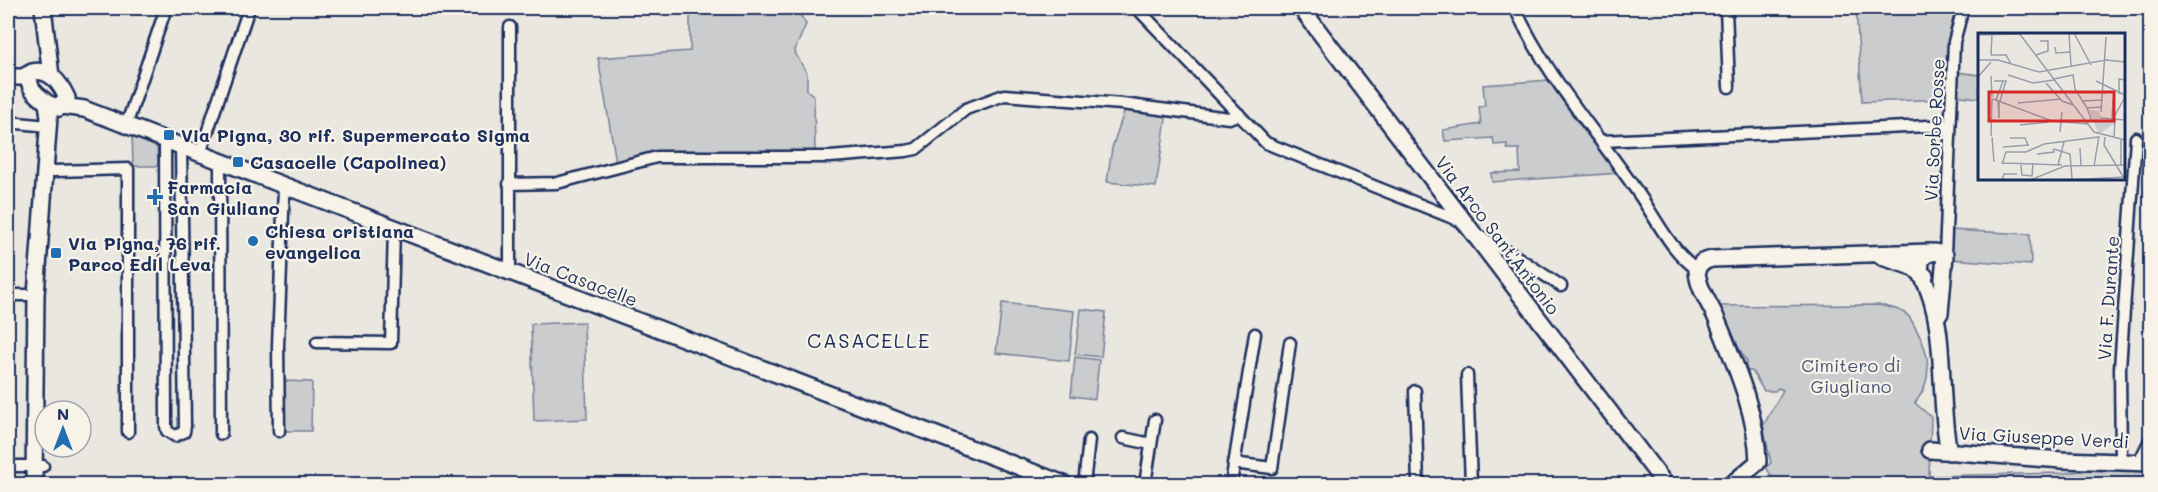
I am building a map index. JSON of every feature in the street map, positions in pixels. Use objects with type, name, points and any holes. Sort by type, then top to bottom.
[{"type":"street","points":[[34,484],[38,466],[46,294],[59,104],[51,76],[44,31],[44,8]]},
{"type":"street","points":[[126,126],[166,8]]},
{"type":"street","points":[[200,154],[249,8]]},
{"type":"street","points":[[1137,8],[1266,143],[1467,227],[1561,286]]},
{"type":"street","name":"Via Arco Sant'Antonio","points":[[1301,8],[1665,484]]},
{"type":"street","points":[[1515,8],[1549,73],[1602,141],[1677,252],[1697,269]]},
{"type":"street","points":[[1726,8],[1730,87]]},
{"type":"street","name":"Via Sorbe Rosse","points":[[1938,254],[1950,125],[1954,42],[1963,8]]},
{"type":"street","points":[[510,27],[510,272]]},
{"type":"street","points":[[32,77],[44,31]]},
{"type":"street","points":[[8,78],[51,76]]},
{"type":"street","points":[[32,77],[59,104]]},
{"type":"street","points":[[509,184],[557,183],[657,157],[830,157],[906,151],[916,149],[966,109],[1004,95],[1122,104],[1229,118],[1239,114]]},
{"type":"street","points":[[43,484],[38,466],[36,295],[48,126],[59,104]]},
{"type":"street","name":"Via Casacelle","points":[[59,104],[84,109],[1060,484]]},
{"type":"street","points":[[8,122],[48,126]]},
{"type":"street","points":[[1602,141],[1950,125]]},
{"type":"street","name":"Via F. Durante","points":[[2121,461],[2120,368],[2136,138]]},
{"type":"street","points":[[165,140],[166,426],[167,431],[175,436],[184,432],[185,426],[181,146]]},
{"type":"street","points":[[220,162],[221,434]]},
{"type":"street","points":[[54,171],[128,170],[128,432]]},
{"type":"street","points":[[279,431],[278,346],[284,187]]},
{"type":"street","points":[[317,342],[391,343],[394,229]]},
{"type":"street","points":[[1732,484],[1758,462],[1758,441],[1738,375],[1716,318],[1697,279],[1697,269],[1702,262],[1712,259],[1938,254]]},
{"type":"street","points":[[1921,274],[1923,258],[1938,254]]},
{"type":"street","name":"Via Giuseppe Verdi","points":[[1938,254],[1944,271],[1938,331]]},
{"type":"street","points":[[1871,255],[1895,260],[1921,274],[1938,275],[1944,271]]},
{"type":"street","name":"Via Giuseppe Verdi","points":[[1921,274],[1933,300],[1938,331],[1941,398],[1948,452],[2062,460],[2145,462]]},
{"type":"street","points":[[8,295],[36,295]]},
{"type":"street","points":[[1231,484],[1255,333]]},
{"type":"street","points":[[1233,464],[1272,468],[1290,343]]},
{"type":"street","points":[[1467,375],[1472,484]]},
{"type":"street","points":[[1415,391],[1418,484]]},
{"type":"street","points":[[1145,484],[1155,420]]},
{"type":"street","points":[[1123,438],[1151,444]]},
{"type":"street","points":[[1084,484],[1089,440]]},
{"type":"street","points":[[2145,462],[2151,440]]},
{"type":"street","points":[[1930,450],[1948,452]]},
{"type":"street","points":[[8,466],[38,466]]},
{"type":"green space","points":[[690,8],[796,8],[806,24],[795,50],[807,73],[807,90],[814,96],[815,154],[616,162],[598,58],[690,51]]},
{"type":"green space","points":[[1856,8],[1958,8],[1953,24],[1949,99],[1862,102]]},
{"type":"green space","points":[[1957,72],[1978,75],[1978,98],[1961,96],[1956,92]]},
{"type":"green space","points":[[1549,80],[1620,173],[1492,182],[1491,173],[1520,172],[1519,149],[1507,149],[1507,144],[1494,145],[1493,138],[1445,141],[1443,130],[1481,124],[1479,107],[1485,106],[1483,85]]},
{"type":"green space","points":[[1125,109],[1167,112],[1156,187],[1107,182],[1112,148]]},
{"type":"green space","points":[[132,135],[157,144],[158,166],[133,166]]},
{"type":"green space","points":[[1949,230],[2030,234],[2031,265],[1950,259]]},
{"type":"green space","points":[[1002,303],[1074,311],[1069,361],[996,353]]},
{"type":"green space","name":"Cimitero di Giugliano","points":[[1879,305],[1908,315],[1921,338],[1927,357],[1925,385],[1915,403],[1931,417],[1929,476],[2063,473],[2116,467],[2150,469],[2150,484],[1776,484],[1766,467],[1771,463],[1763,426],[1783,390],[1778,388],[1775,391],[1764,391],[1752,371],[1742,371],[1747,362],[1714,306]]},
{"type":"green space","points":[[1081,309],[1106,312],[1101,357],[1075,354]]},
{"type":"green space","points":[[584,322],[587,419],[534,421],[531,324]]},
{"type":"green space","points":[[1075,357],[1099,360],[1095,399],[1071,396]]},
{"type":"green space","points":[[283,381],[312,382],[311,431],[282,431]]},
{"type":"place","name":"Via Pigna, 30 rif. Supermercato Sigma","points":[[169,135]]},
{"type":"place","name":"Casacelle (Capolinea)","points":[[238,162]]},
{"type":"place","name":"Farmacia San Giuliano","points":[[155,197]]},
{"type":"place","name":"Chiesa cristiana evangelica","points":[[253,241]]},
{"type":"place","name":"Via Pigna, 76 rif. Parco Edil Leva","points":[[56,253]]},
{"type":"district","name":"CASACELLE","points":[[869,340]]}]
